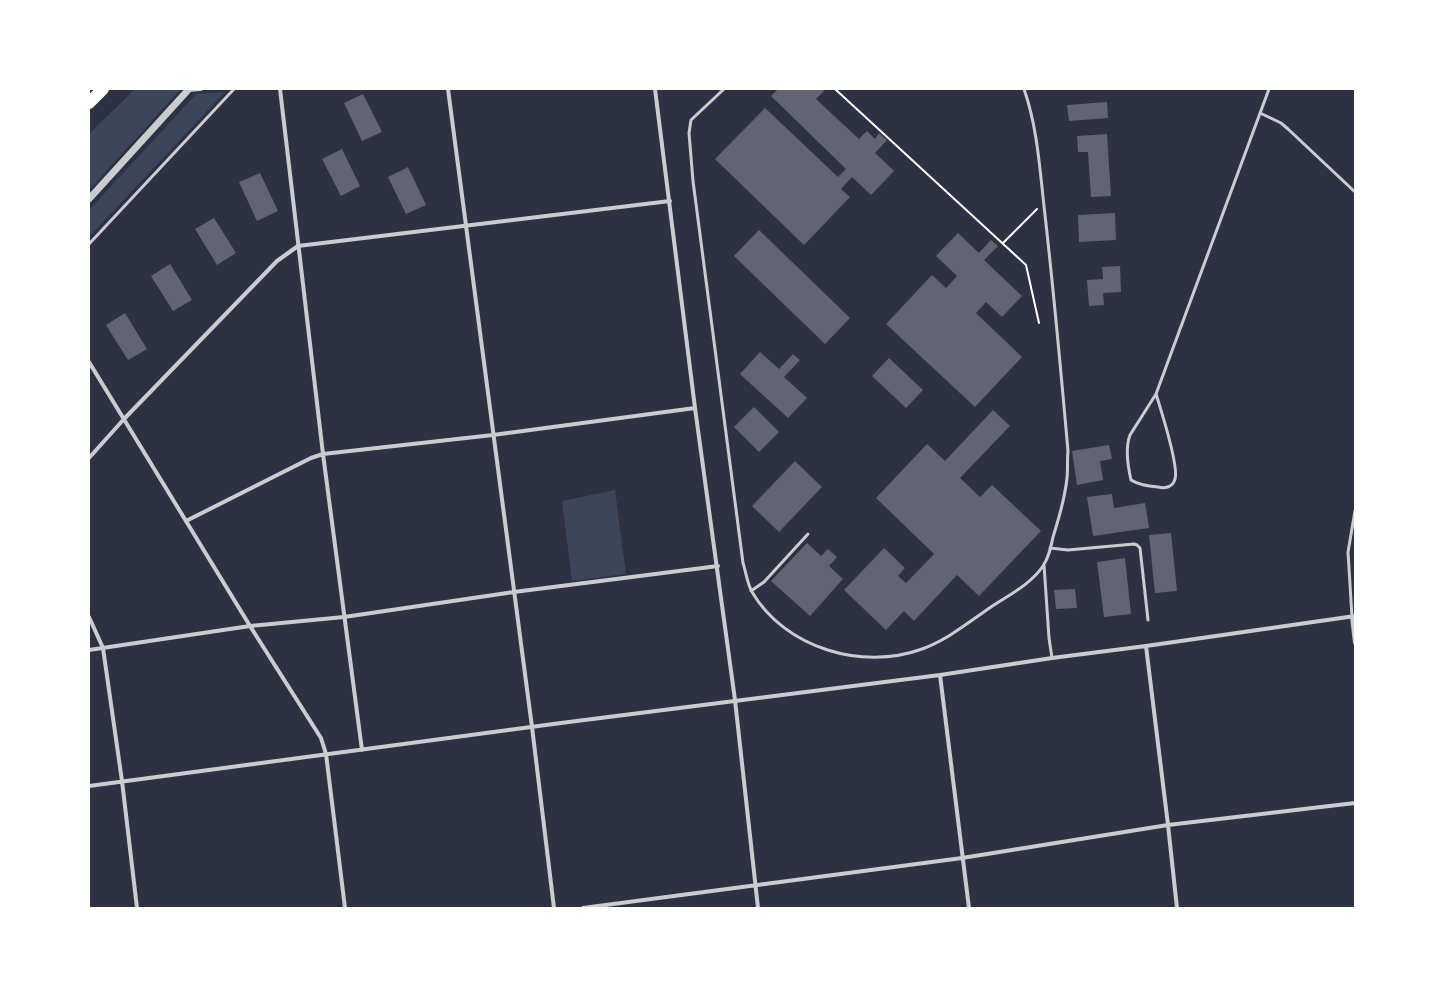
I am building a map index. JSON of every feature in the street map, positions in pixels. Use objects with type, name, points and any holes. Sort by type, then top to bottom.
[{"type":"highway","points":[[89,103],[103,89]]},
{"type":"street","points":[[89,199],[188,90],[201,89]]},
{"type":"street","points":[[280,89],[323,454],[362,750]]},
{"type":"street","points":[[448,89],[532,726],[554,908]]},
{"type":"street","points":[[655,89],[695,408],[718,566],[735,700],[758,908]]},
{"type":"street","points":[[89,458],[124,419],[278,261],[298,246],[467,224],[670,201]]},
{"type":"street","points":[[89,362],[250,626],[321,738],[326,754],[345,908]]},
{"type":"street","points":[[186,521],[310,458],[323,454],[695,408]]},
{"type":"street","points":[[89,650],[250,626],[344,617],[514,592],[718,566]]},
{"type":"street","points":[[89,617],[103,648],[122,781],[136,908]]},
{"type":"street","points":[[89,786],[532,726],[940,675],[1052,658],[1353,617],[1355,643]]},
{"type":"street","points":[[1146,646],[1177,908]]},
{"type":"street","points":[[940,675],[969,908]]},
{"type":"street","points":[[582,908],[962,858],[1168,825],[1355,803]]},
{"type":"lane","points":[[89,244],[234,89]]},
{"type":"lane","points":[[724,89],[691,120],[689,133],[694,188],[744,563],[751,591],[784,628],[826,650],[856,656],[875,657],[900,655],[939,642],[1029,580],[1044,565]]},
{"type":"lane","points":[[1024,89],[1028,99],[1037,146],[1044,202],[1068,451],[1067,479],[1060,513],[1044,565],[1049,638],[1052,658]]},
{"type":"lane","points":[[1156,394],[1170,441],[1176,474],[1173,484],[1168,488],[1137,484],[1131,480],[1129,472],[1128,441],[1130,435],[1156,394],[1269,89]]},
{"type":"lane","points":[[1260,113],[1281,123],[1355,192]]},
{"type":"lane","points":[[1353,617],[1348,552],[1355,511]]},
{"type":"lane","points":[[751,591],[764,582],[808,534]]},
{"type":"lane","points":[[1050,548],[1068,550],[1134,544],[1138,545],[1140,548],[1148,620]]},
{"type":"path","points":[[835,89],[1026,265],[1039,323]]},
{"type":"path","points":[[1002,243],[1044,202]]},
{"type":"shaded area","points":[[135,89],[181,89],[89,190],[89,134]]},
{"type":"shaded area","points":[[225,92],[89,237],[89,210],[196,94]]},
{"type":"shaded area","points":[[615,490],[626,574],[572,581],[562,501]]},
{"type":"building","points":[[778,89],[822,89],[824,91],[816,99],[859,139],[867,131],[875,139],[879,133],[887,140],[875,153],[894,171],[871,195],[852,177],[841,189],[850,197],[804,245],[715,159],[765,108],[838,177],[846,169],[771,96]]},
{"type":"building","points":[[363,94],[382,132],[362,141],[344,103]]},
{"type":"building","points":[[1107,102],[1108,118],[1069,121],[1067,105]]},
{"type":"building","points":[[1107,134],[1111,196],[1091,197],[1088,152],[1078,152],[1077,136]]},
{"type":"building","points":[[342,149],[360,186],[341,196],[322,159]]},
{"type":"building","points":[[408,167],[426,205],[406,214],[388,177]]},
{"type":"building","points":[[260,173],[278,211],[257,221],[239,182]]},
{"type":"building","points":[[1115,213],[1116,240],[1079,242],[1078,215]]},
{"type":"building","points":[[214,218],[236,253],[217,265],[195,229]]},
{"type":"building","points":[[759,230],[850,318],[825,344],[734,256]]},
{"type":"building","points":[[958,233],[979,253],[991,240],[998,246],[984,260],[1022,296],[1002,317],[986,302],[976,313],[1022,357],[975,407],[886,324],[932,275],[946,288],[957,276],[936,256]]},
{"type":"building","points":[[170,264],[192,300],[173,311],[151,276]]},
{"type":"building","points":[[1120,266],[1121,292],[1103,293],[1104,305],[1089,306],[1087,280],[1103,279],[1102,267]]},
{"type":"building","points":[[125,313],[147,349],[128,360],[106,325]]},
{"type":"building","points":[[760,352],[779,369],[793,354],[800,360],[784,377],[807,398],[788,418],[740,374]]},
{"type":"building","points":[[889,358],[923,390],[906,408],[872,376]]},
{"type":"building","points":[[754,407],[779,432],[759,452],[734,427]]},
{"type":"building","points":[[993,410],[1010,426],[960,478],[980,497],[992,485],[1041,531],[979,596],[957,575],[914,621],[904,611],[886,630],[844,590],[884,548],[905,568],[898,576],[906,583],[934,554],[876,498],[927,444],[945,461]]},
{"type":"building","points":[[1109,445],[1112,459],[1100,461],[1103,480],[1077,485],[1072,451]]},
{"type":"building","points":[[795,461],[822,487],[779,532],[752,506]]},
{"type":"building","points":[[1112,494],[1114,508],[1145,503],[1149,528],[1093,536],[1087,497]]},
{"type":"building","points":[[1171,533],[1177,591],[1155,593],[1149,535]]},
{"type":"building","points":[[807,543],[821,556],[828,549],[837,557],[829,566],[843,579],[810,616],[771,581]]},
{"type":"building","points":[[1125,558],[1131,614],[1104,617],[1097,562]]},
{"type":"building","points":[[1075,589],[1077,608],[1056,609],[1054,590]]}]
